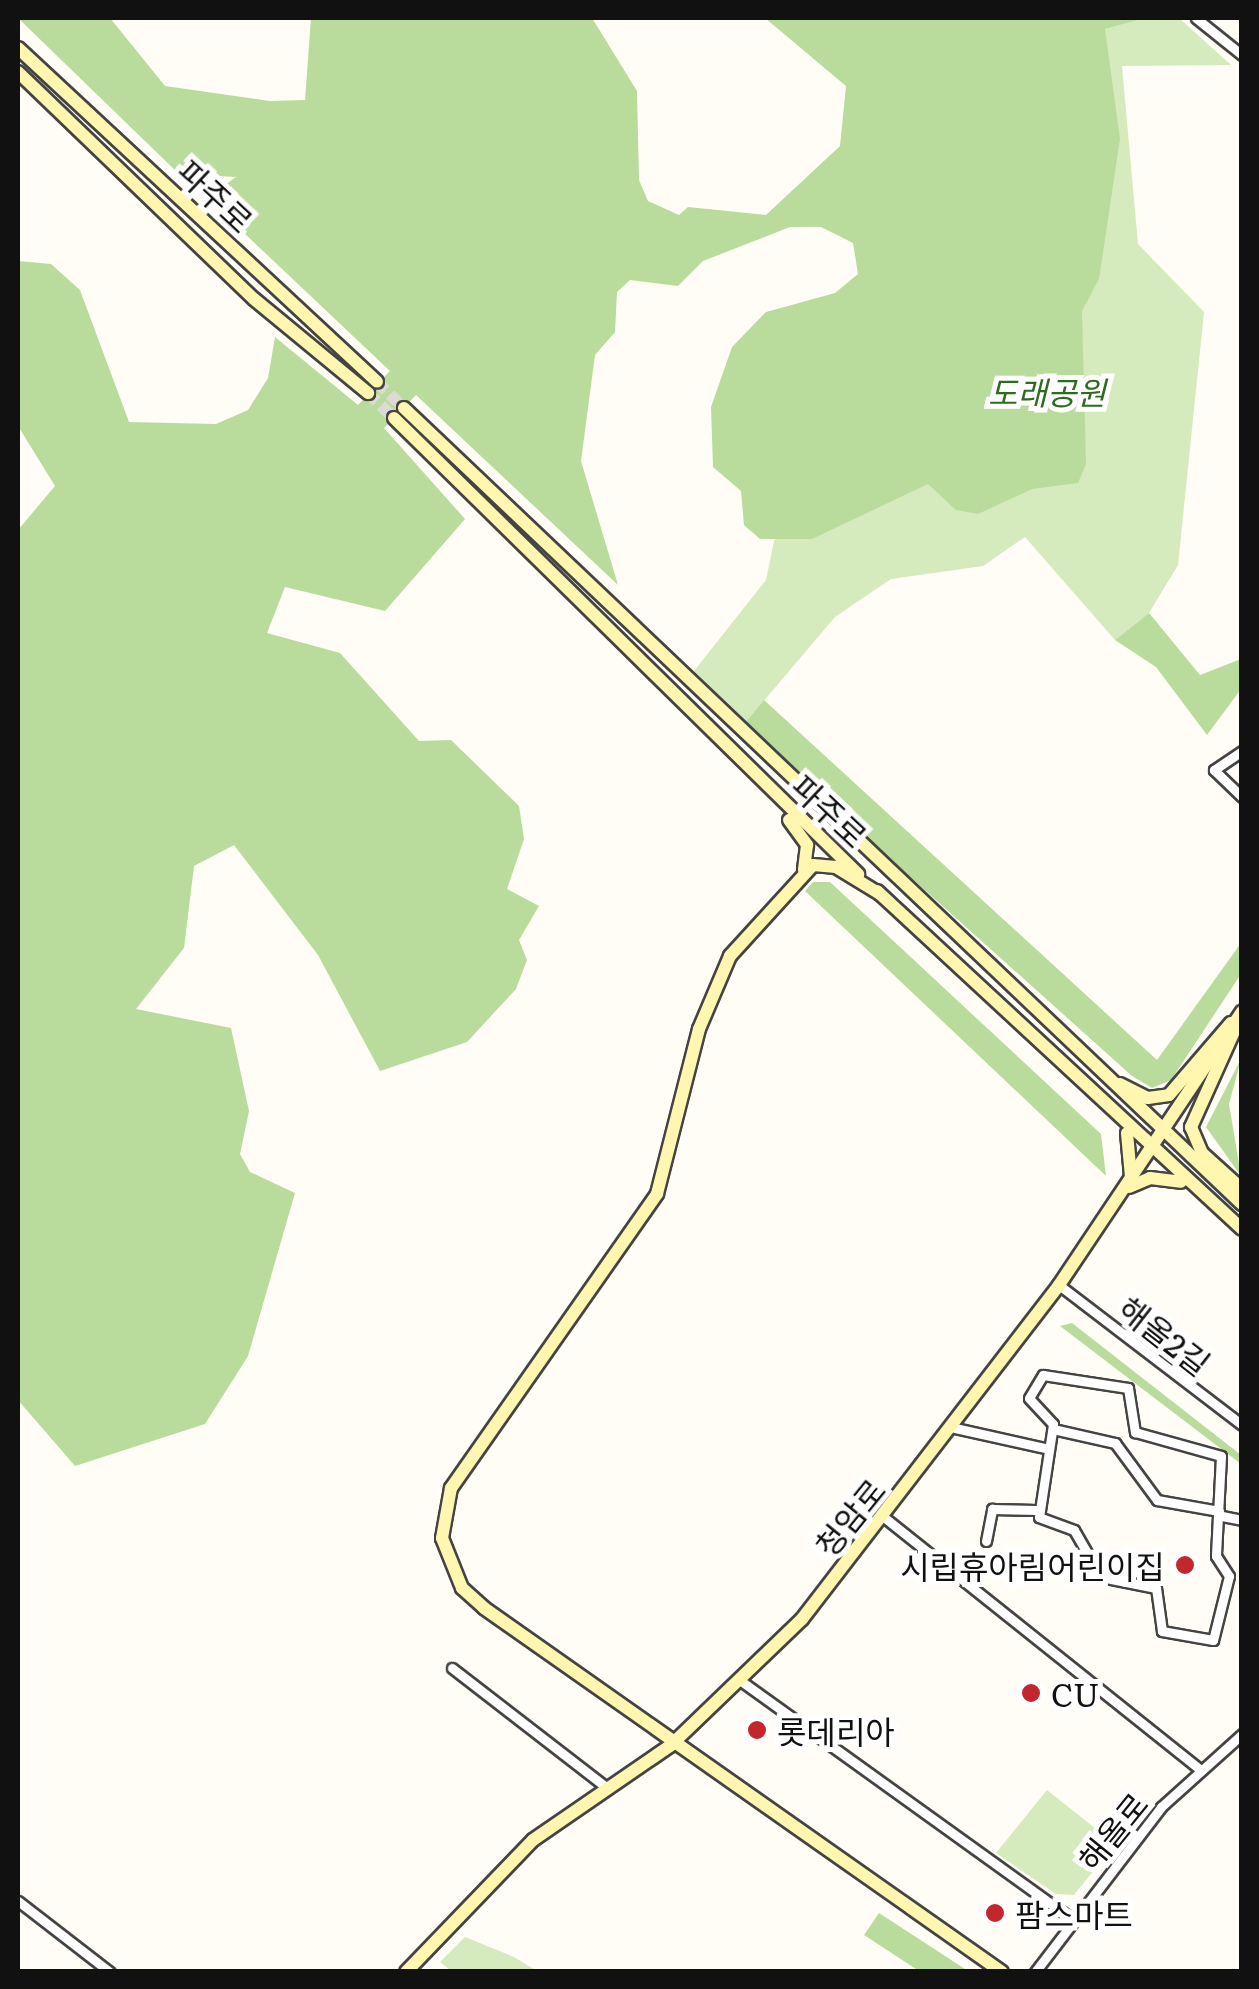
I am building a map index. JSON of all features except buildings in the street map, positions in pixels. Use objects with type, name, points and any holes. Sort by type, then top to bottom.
[{"type":"main road","name":"파주로","points":[[18,48],[372,388],[254,299],[18,72]]},
{"type":"main road","name":"파주로","points":[[1242,1204],[1162,1136],[399,413],[752,774],[1151,1152],[1242,1229]]},
{"type":"main road","points":[[752,774],[800,832],[804,870]]},
{"type":"main road","points":[[880,894],[836,866],[804,870],[754,923],[713,990],[657,1194],[442,1513],[448,1564],[462,1588],[670,1746],[1002,1972]]},
{"type":"main road","points":[[1017,996],[1148,1098],[1169,1095],[1240,1016]]},
{"type":"main road","points":[[1240,1016],[1191,1128],[1202,1154],[1242,1189]]},
{"type":"main road","name":"청암로","points":[[406,1972],[533,1840],[670,1746],[742,1681],[885,1518],[1127,1188],[1240,1016]]},
{"type":"main road","points":[[1115,1117],[1134,1154],[1127,1188],[1164,1177],[1196,1190]]},
{"type":"street","points":[[1196,18],[1242,54]]},
{"type":"street","points":[[1242,751],[1214,770],[1242,797]]},
{"type":"street","name":"해올2길","points":[[1059,1284],[1242,1425]]},
{"type":"street","points":[[1135,1432],[1128,1388],[1050,1373],[1029,1398],[1054,1429],[1119,1447],[1150,1496],[1242,1520]]},
{"type":"street","points":[[954,1428],[1049,1448]]},
{"type":"street","points":[[1036,1510],[1054,1429]]},
{"type":"street","points":[[1119,1447],[1135,1432]]},
{"type":"street","points":[[986,1541],[992,1509],[1036,1510],[1074,1530],[1101,1576],[1156,1588],[1162,1631],[1205,1642],[1220,1632],[1230,1576],[1216,1545],[1222,1456],[1135,1432]]},
{"type":"street","points":[[885,1518],[1201,1770]]},
{"type":"street","points":[[452,1668],[607,1788]]},
{"type":"street","points":[[742,1681],[1073,1920]]},
{"type":"street","name":"해올로","points":[[1035,1972],[1073,1920],[1201,1770],[1242,1734]]},
{"type":"street","points":[[18,1901],[110,1972]]},
{"type":"green space","points":[[18,18],[110,18],[165,86],[270,101],[305,100],[311,18],[592,18],[637,91],[639,180],[648,201],[679,215],[688,207],[766,215],[840,146],[846,86],[765,18],[1146,18],[1105,29],[1120,139],[1099,279],[1082,311],[1086,464],[1078,483],[1032,489],[978,514],[956,510],[928,484],[812,539],[760,539],[744,525],[741,491],[713,467],[711,407],[732,347],[766,312],[835,293],[858,274],[853,243],[821,227],[790,227],[703,261],[678,286],[630,280],[617,292],[615,332],[595,355],[581,461],[618,585],[416,395],[384,428],[465,519],[385,611],[285,587],[267,633],[340,653],[419,741],[451,740],[519,806],[524,839],[507,889],[539,906],[519,940],[527,960],[516,989],[467,1042],[380,1071],[318,955],[234,845],[194,866],[184,948],[136,1009],[231,1028],[249,1111],[240,1154],[250,1172],[295,1193],[248,1356],[205,1424],[75,1466],[18,1400],[18,530],[55,486],[18,426],[18,261],[51,264],[80,290],[129,422],[216,424],[248,410],[268,378],[275,337],[358,405],[390,371],[207,198],[236,177],[179,174]]},
{"type":"green space","name":"도래공원","points":[[1146,18],[1179,18],[1231,65],[1122,66],[1138,244],[1204,312],[1178,565],[1149,613],[1115,640],[1025,537],[983,566],[891,579],[835,617],[745,723],[694,671],[766,580],[774,541],[1105,29]]},
{"type":"green space","points":[[1149,613],[1200,675],[1241,659],[1241,689],[1207,735],[1156,667],[1115,640]]},
{"type":"green space","points":[[764,700],[1157,1060],[1241,943],[1241,974],[1171,1080],[1152,1088],[1132,1076],[848,821],[745,723]]},
{"type":"green space","points":[[813,882],[830,882],[1101,1134],[1106,1176],[805,891]]},
{"type":"green space","points":[[1241,1059],[1229,1104],[1241,1176],[1206,1127]]},
{"type":"green space","points":[[1072,1323],[1241,1455],[1241,1464],[1060,1326]]},
{"type":"green space","points":[[1047,1790],[1115,1844],[1074,1895],[1056,1894],[996,1853]]},
{"type":"green space","points":[[879,1913],[968,1971],[919,1971],[864,1935]]},
{"type":"green space","points":[[465,1937],[537,1971],[451,1971],[440,1962]]},
{"type":"tunnel","points":[[377,382],[404,408]]},
{"type":"tunnel","points":[[368,393],[394,418]]},
{"type":"place","name":"시립휴아림어린이집","points":[[1185,1565]]},
{"type":"place","name":"CU","points":[[1031,1693]]},
{"type":"place","name":"롯데리아","points":[[757,1730]]},
{"type":"place","name":"팜스마트","points":[[995,1913]]}]
